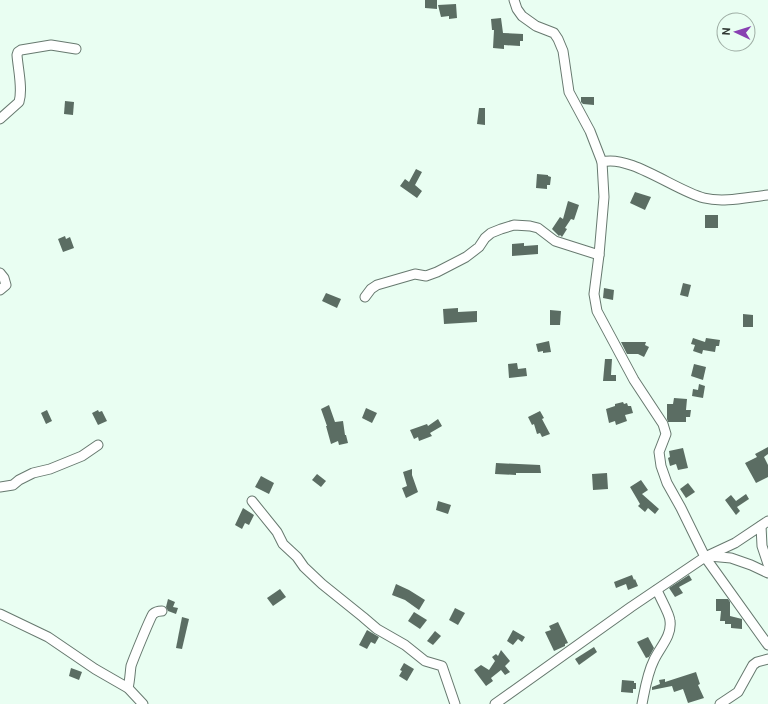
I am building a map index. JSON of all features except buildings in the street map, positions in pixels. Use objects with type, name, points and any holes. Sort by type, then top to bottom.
[{"type":"street","points":[[514,0],[517,9],[522,16],[536,26],[554,33],[558,39],[563,51],[569,92],[590,132],[602,162],[604,197],[594,294],[597,311],[634,380],[666,430],[666,434],[659,452],[661,466],[667,483],[706,557],[768,645]]},
{"type":"street","points":[[0,119],[19,102],[21,92],[17,55],[18,52],[51,45],[76,49]]},
{"type":"street","points":[[602,162],[609,160],[635,166],[689,192],[714,200],[768,195]]},
{"type":"street","points":[[365,297],[371,289],[377,285],[415,274],[426,276],[437,272],[466,257],[479,248],[485,238],[491,233],[501,228],[514,225],[538,228],[555,241],[599,255]]},
{"type":"street","points":[[0,273],[4,278],[6,285],[0,290]]},
{"type":"street","points":[[0,487],[13,485],[18,480],[33,473],[82,456],[98,446]]},
{"type":"street","points":[[252,500],[277,532],[283,544],[318,580],[377,629],[405,645],[425,661],[442,666],[455,704]]},
{"type":"street","points":[[495,704],[631,607],[706,557],[735,543],[764,523]]},
{"type":"street","points":[[764,523],[762,546],[768,564]]},
{"type":"street","points":[[706,557],[731,558],[768,573]]},
{"type":"street","points":[[642,704],[646,682],[651,668],[659,650],[667,640],[670,628],[669,615],[657,590]]},
{"type":"street","points":[[128,688],[134,655],[142,640],[150,619],[157,611],[162,610]]},
{"type":"street","points":[[0,614],[48,637],[95,669],[128,688],[143,704]]},
{"type":"street","points":[[720,704],[738,692],[753,665],[757,662],[768,659]]}]
